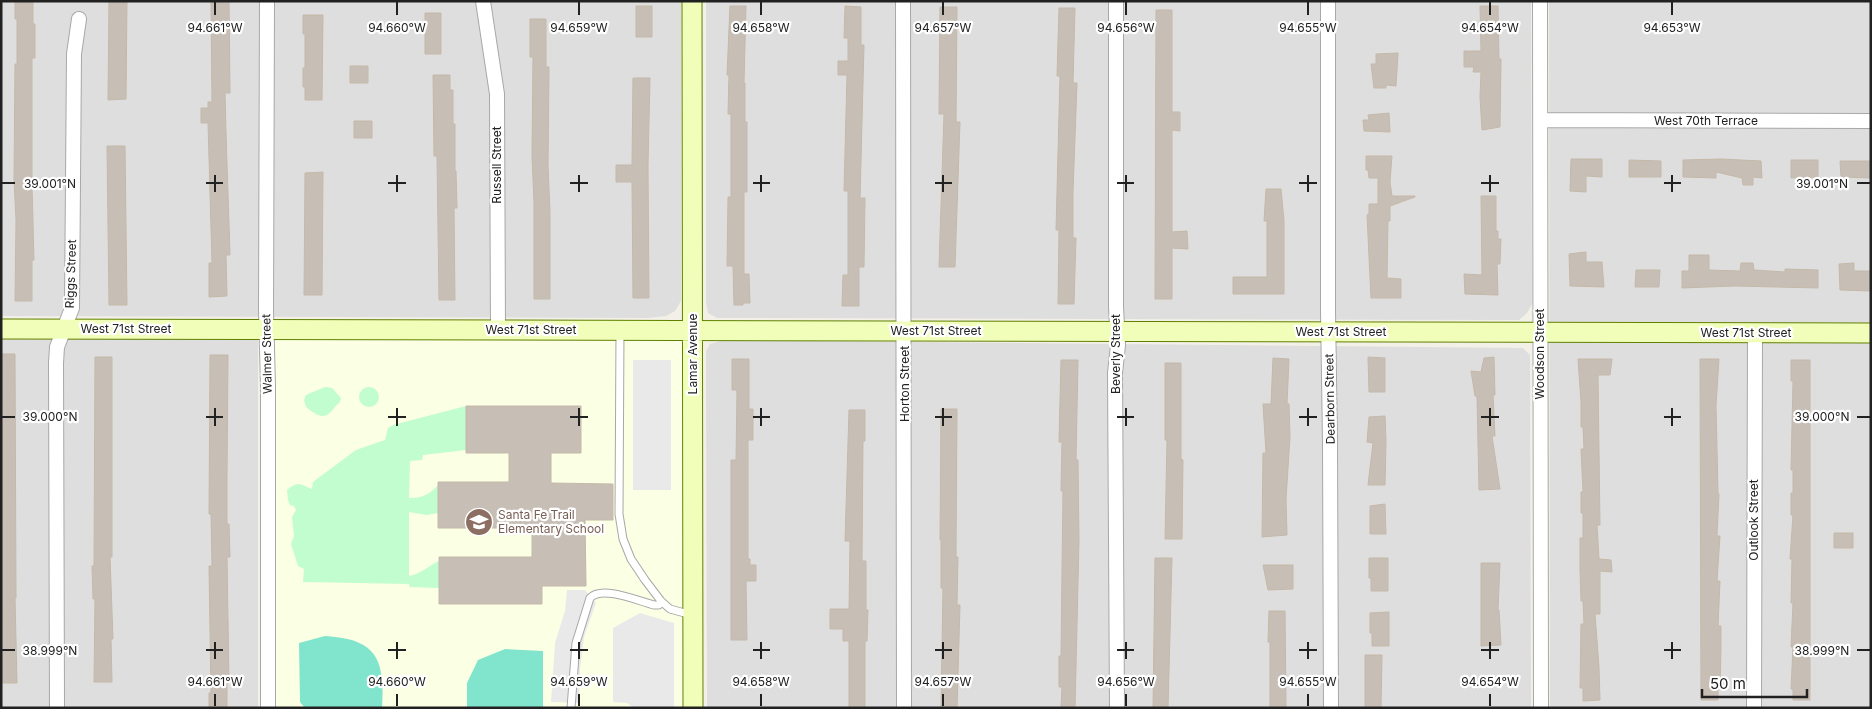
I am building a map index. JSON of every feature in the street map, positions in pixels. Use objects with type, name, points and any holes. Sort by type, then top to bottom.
[{"type":"street","name":"Walmer Street","points":[[267,1],[268,708]]},
{"type":"street","name":"Russell Street","points":[[483,1],[497,94],[498,330]]},
{"type":"street","name":"Lamar Avenue","points":[[692,1],[693,708]]},
{"type":"street","name":"Horton Street","points":[[903,1],[904,708]]},
{"type":"street","name":"Beverly Street","points":[[1116,1],[1116,307],[1118,345],[1116,393],[1117,708]]},
{"type":"street","name":"Dearborn Street","points":[[1328,1],[1331,708]]},
{"type":"street","name":"Woodson Street","points":[[1540,1],[1542,708]]},
{"type":"street","name":"Riggs Street","points":[[57,708],[56,363],[57,347],[72,308],[74,54],[79,19]]},
{"type":"street","name":"West 70th Terrace","points":[[1541,120],[1871,121]]},
{"type":"street","name":"West 71st Street","points":[[1,329],[1871,334]]},
{"type":"street","name":"Outlook Street","points":[[1754,708],[1755,333]]},
{"type":"lane","points":[[620,330],[620,523],[623,539],[631,559],[661,601],[670,609],[692,615]]},
{"type":"lane","points":[[570,708],[576,643],[590,598],[593,594],[608,592],[654,605],[659,604],[661,601]]},
{"type":"shaded area","points":[[1,1],[681,1],[681,301],[675,311],[666,316],[648,318],[1,316]]},
{"type":"shaded area","points":[[706,1],[1531,1],[1532,304],[1527,313],[1519,320],[717,318],[708,313],[706,303]]},
{"type":"shaded area","points":[[1549,1],[1871,1],[1871,708],[1550,708]]},
{"type":"shaded area","name":"Santa Fe Trail Elementary School","points":[[272,333],[685,336],[686,708],[272,708]]},
{"type":"shaded area","points":[[1,337],[258,338],[258,708],[1,708]]},
{"type":"shaded area","points":[[724,340],[1523,348],[1530,355],[1531,708],[707,708],[706,351],[710,344]]},
{"type":"shaded area","points":[[633,360],[671,360],[671,490],[633,490]]},
{"type":"shaded area","points":[[567,590],[585,590],[596,603],[584,637],[580,669],[579,703],[551,702],[555,643],[565,611]]},
{"type":"shaded area","points":[[640,613],[674,623],[674,708],[634,708],[627,703],[613,702],[613,628]]},
{"type":"green space","points":[[325,387],[332,388],[341,398],[331,412],[321,416],[306,407],[304,400],[306,395]]},
{"type":"green space","points":[[369,387],[376,390],[379,397],[376,404],[369,407],[362,404],[359,397],[362,390]]},
{"type":"green space","points":[[466,406],[466,450],[423,455],[422,460],[410,461],[409,498],[425,495],[438,485],[438,513],[427,515],[409,512],[409,576],[421,572],[439,561],[439,588],[410,587],[409,584],[303,582],[304,569],[298,566],[291,544],[294,536],[292,517],[296,510],[294,506],[290,505],[287,490],[299,484],[312,489],[313,482],[356,450],[385,440],[388,428],[393,425]]},
{"type":"green space","points":[[325,636],[356,642],[367,647],[374,655],[382,676],[382,708],[305,708],[300,702],[299,643]]},
{"type":"green space","points":[[505,649],[543,651],[543,708],[467,708],[467,683],[478,660]]},
{"type":"building","points":[[15,1],[33,1],[33,24],[35,24],[35,58],[32,58],[34,260],[32,260],[32,301],[15,301],[16,220],[14,179],[17,19],[15,19]]},
{"type":"building","points":[[109,1],[127,1],[126,99],[108,100]]},
{"type":"building","points":[[211,1],[229,1],[230,93],[225,93],[230,255],[226,255],[227,296],[209,297],[209,263],[212,263],[208,123],[201,123],[201,108],[208,108],[208,102],[212,102]]},
{"type":"building","points":[[636,6],[652,6],[652,37],[636,37]]},
{"type":"building","points":[[730,6],[746,6],[744,83],[745,122],[747,122],[747,192],[744,192],[744,274],[749,274],[750,303],[743,303],[743,305],[734,305],[733,266],[727,266],[728,197],[731,197],[731,114],[728,114],[729,75],[727,75]]},
{"type":"building","points":[[845,6],[861,7],[861,45],[864,45],[860,198],[865,198],[864,267],[859,267],[859,306],[842,306],[843,275],[848,275],[848,191],[844,191],[847,75],[838,75],[838,61],[848,61],[848,38],[844,38]]},
{"type":"building","points":[[1480,6],[1498,6],[1499,59],[1501,59],[1500,127],[1482,130],[1481,72],[1473,72],[1474,67],[1464,67],[1464,51],[1481,51]]},
{"type":"building","points":[[940,7],[957,7],[956,122],[960,122],[955,267],[939,267],[944,114],[939,114]]},
{"type":"building","points":[[1059,8],[1075,8],[1073,83],[1077,83],[1073,191],[1073,238],[1076,238],[1074,304],[1058,304],[1059,230],[1056,230],[1060,76],[1057,76]]},
{"type":"building","points":[[1156,10],[1172,10],[1172,112],[1180,112],[1180,131],[1172,130],[1172,232],[1187,231],[1188,249],[1172,248],[1172,299],[1155,299]]},
{"type":"building","points":[[425,13],[441,13],[441,54],[425,54]]},
{"type":"building","points":[[303,15],[323,15],[322,100],[305,100],[305,87],[303,87],[305,34],[303,34]]},
{"type":"building","points":[[530,19],[546,19],[546,67],[549,67],[550,299],[534,299],[533,57],[530,57]]},
{"type":"building","points":[[1398,53],[1396,86],[1386,85],[1386,88],[1374,88],[1371,64],[1376,64],[1376,54]]},
{"type":"building","points":[[350,66],[368,66],[368,83],[350,83]]},
{"type":"building","points":[[433,75],[450,75],[450,90],[453,90],[457,208],[454,208],[455,300],[439,300],[437,156],[434,156]]},
{"type":"building","points":[[633,78],[650,78],[648,165],[649,298],[633,298],[632,182],[616,182],[616,165],[632,165]]},
{"type":"building","points":[[1389,113],[1390,132],[1364,131],[1363,120],[1369,120],[1368,115]]},
{"type":"building","points":[[354,121],[372,121],[372,138],[354,138]]},
{"type":"building","points":[[107,146],[125,146],[127,305],[109,305]]},
{"type":"building","points":[[1366,156],[1392,156],[1390,182],[1392,196],[1415,196],[1390,206],[1387,278],[1401,279],[1401,298],[1371,298],[1367,215],[1369,214],[1369,204],[1378,204],[1378,178],[1369,178],[1368,170],[1366,170]]},
{"type":"building","points":[[1571,159],[1602,159],[1602,177],[1586,176],[1586,192],[1570,191]]},
{"type":"building","points":[[1629,160],[1661,161],[1661,177],[1629,177]]},
{"type":"building","points":[[1683,160],[1761,161],[1762,178],[1753,177],[1753,185],[1743,185],[1742,178],[1716,172],[1716,178],[1683,177]]},
{"type":"building","points":[[1791,160],[1818,160],[1818,177],[1791,178]]},
{"type":"building","points":[[1840,161],[1871,161],[1871,178],[1841,177]]},
{"type":"building","points":[[323,172],[322,295],[304,295],[305,173]]},
{"type":"building","points":[[1266,189],[1281,189],[1284,221],[1284,294],[1233,294],[1233,277],[1267,277],[1267,221],[1264,221]]},
{"type":"building","points":[[1481,196],[1496,196],[1496,231],[1498,231],[1498,239],[1501,239],[1500,264],[1497,264],[1498,295],[1465,294],[1464,274],[1482,275]]},
{"type":"building","points":[[1586,252],[1586,262],[1602,262],[1604,287],[1570,286],[1569,254]]},
{"type":"building","points":[[1689,255],[1709,255],[1709,270],[1740,271],[1741,263],[1753,263],[1754,270],[1785,272],[1785,269],[1818,270],[1818,288],[1734,286],[1682,288],[1682,271],[1689,271]]},
{"type":"building","points":[[1854,263],[1854,271],[1871,271],[1871,291],[1840,290],[1839,264]]},
{"type":"building","points":[[1636,270],[1660,270],[1659,287],[1635,287]]},
{"type":"building","points":[[1,354],[15,354],[17,683],[1,683]]},
{"type":"building","points":[[210,355],[228,355],[227,524],[229,524],[230,557],[227,557],[229,683],[227,683],[227,708],[209,708],[209,693],[211,693],[209,566],[212,566],[211,514],[209,514]]},
{"type":"building","points":[[95,357],[112,357],[112,557],[110,557],[113,639],[111,639],[112,682],[94,682],[95,599],[93,599],[92,566],[94,566]]},
{"type":"building","points":[[1368,357],[1385,358],[1385,392],[1369,392]]},
{"type":"building","points":[[1494,357],[1495,436],[1492,436],[1500,489],[1479,490],[1477,396],[1475,396],[1471,371],[1481,372],[1484,358]]},
{"type":"building","points":[[1273,358],[1289,359],[1287,404],[1289,404],[1290,437],[1286,499],[1287,535],[1262,537],[1263,453],[1266,453],[1263,404],[1271,404]]},
{"type":"building","points":[[732,359],[749,359],[749,409],[753,409],[753,440],[748,440],[748,559],[750,559],[750,565],[756,565],[756,581],[746,581],[747,640],[731,640],[731,460],[736,460],[737,390],[732,390]]},
{"type":"building","points":[[1578,359],[1612,359],[1610,375],[1598,375],[1600,525],[1597,525],[1599,559],[1611,560],[1612,572],[1600,571],[1600,614],[1595,614],[1600,700],[1583,701],[1583,688],[1580,688],[1581,624],[1584,624],[1583,601],[1581,601],[1580,538],[1583,538],[1581,449],[1584,449],[1583,427],[1581,427]]},
{"type":"building","points":[[1700,359],[1719,359],[1716,405],[1719,494],[1717,536],[1720,536],[1717,581],[1720,581],[1718,626],[1721,626],[1720,689],[1718,689],[1718,700],[1701,700]]},
{"type":"building","points":[[1061,360],[1078,360],[1076,460],[1078,460],[1079,540],[1075,708],[1061,708],[1062,687],[1059,687],[1063,491],[1061,491],[1062,442],[1059,442]]},
{"type":"building","points":[[1791,360],[1810,360],[1810,700],[1793,700],[1793,689],[1791,689],[1793,603],[1791,603],[1792,559],[1790,559],[1793,515],[1791,515],[1791,493],[1793,493],[1793,470],[1791,470],[1793,381],[1791,381]]},
{"type":"building","points":[[1165,363],[1181,363],[1182,539],[1165,539],[1167,440],[1165,440]]},
{"type":"building","name":"Santa Fe Trail Elementary School","points":[[466,406],[581,406],[581,453],[551,453],[551,483],[613,484],[613,520],[585,520],[586,586],[542,586],[542,604],[439,604],[439,557],[532,557],[532,528],[438,528],[438,482],[509,482],[509,453],[466,453]]},
{"type":"building","points":[[941,409],[957,409],[956,557],[958,557],[957,605],[960,605],[957,708],[941,708],[943,588],[941,588],[940,540]]},
{"type":"building","points":[[849,410],[865,410],[862,561],[866,561],[866,610],[868,610],[867,641],[865,641],[865,708],[849,708],[849,641],[843,641],[843,629],[830,629],[830,609],[849,609],[850,541],[845,541]]},
{"type":"building","points":[[1385,416],[1385,485],[1368,485],[1373,443],[1367,442],[1369,417]]},
{"type":"building","points":[[1385,504],[1386,534],[1370,534],[1370,506]]},
{"type":"building","points":[[1834,533],[1853,533],[1853,548],[1834,548]]},
{"type":"building","points":[[1155,558],[1172,558],[1168,708],[1153,708]]},
{"type":"building","points":[[1369,558],[1388,558],[1388,591],[1371,591]]},
{"type":"building","points":[[1481,563],[1500,563],[1498,610],[1501,645],[1481,646]]},
{"type":"building","points":[[1263,565],[1293,565],[1293,589],[1268,590]]},
{"type":"building","points":[[1269,611],[1285,611],[1286,708],[1270,708]]},
{"type":"building","points":[[1389,612],[1389,646],[1372,646],[1370,613]]},
{"type":"building","points":[[1365,655],[1382,655],[1381,708],[1365,708]]},
{"type":"place","name":"Santa Fe Trail Elementary School","points":[[479,522]]}]
